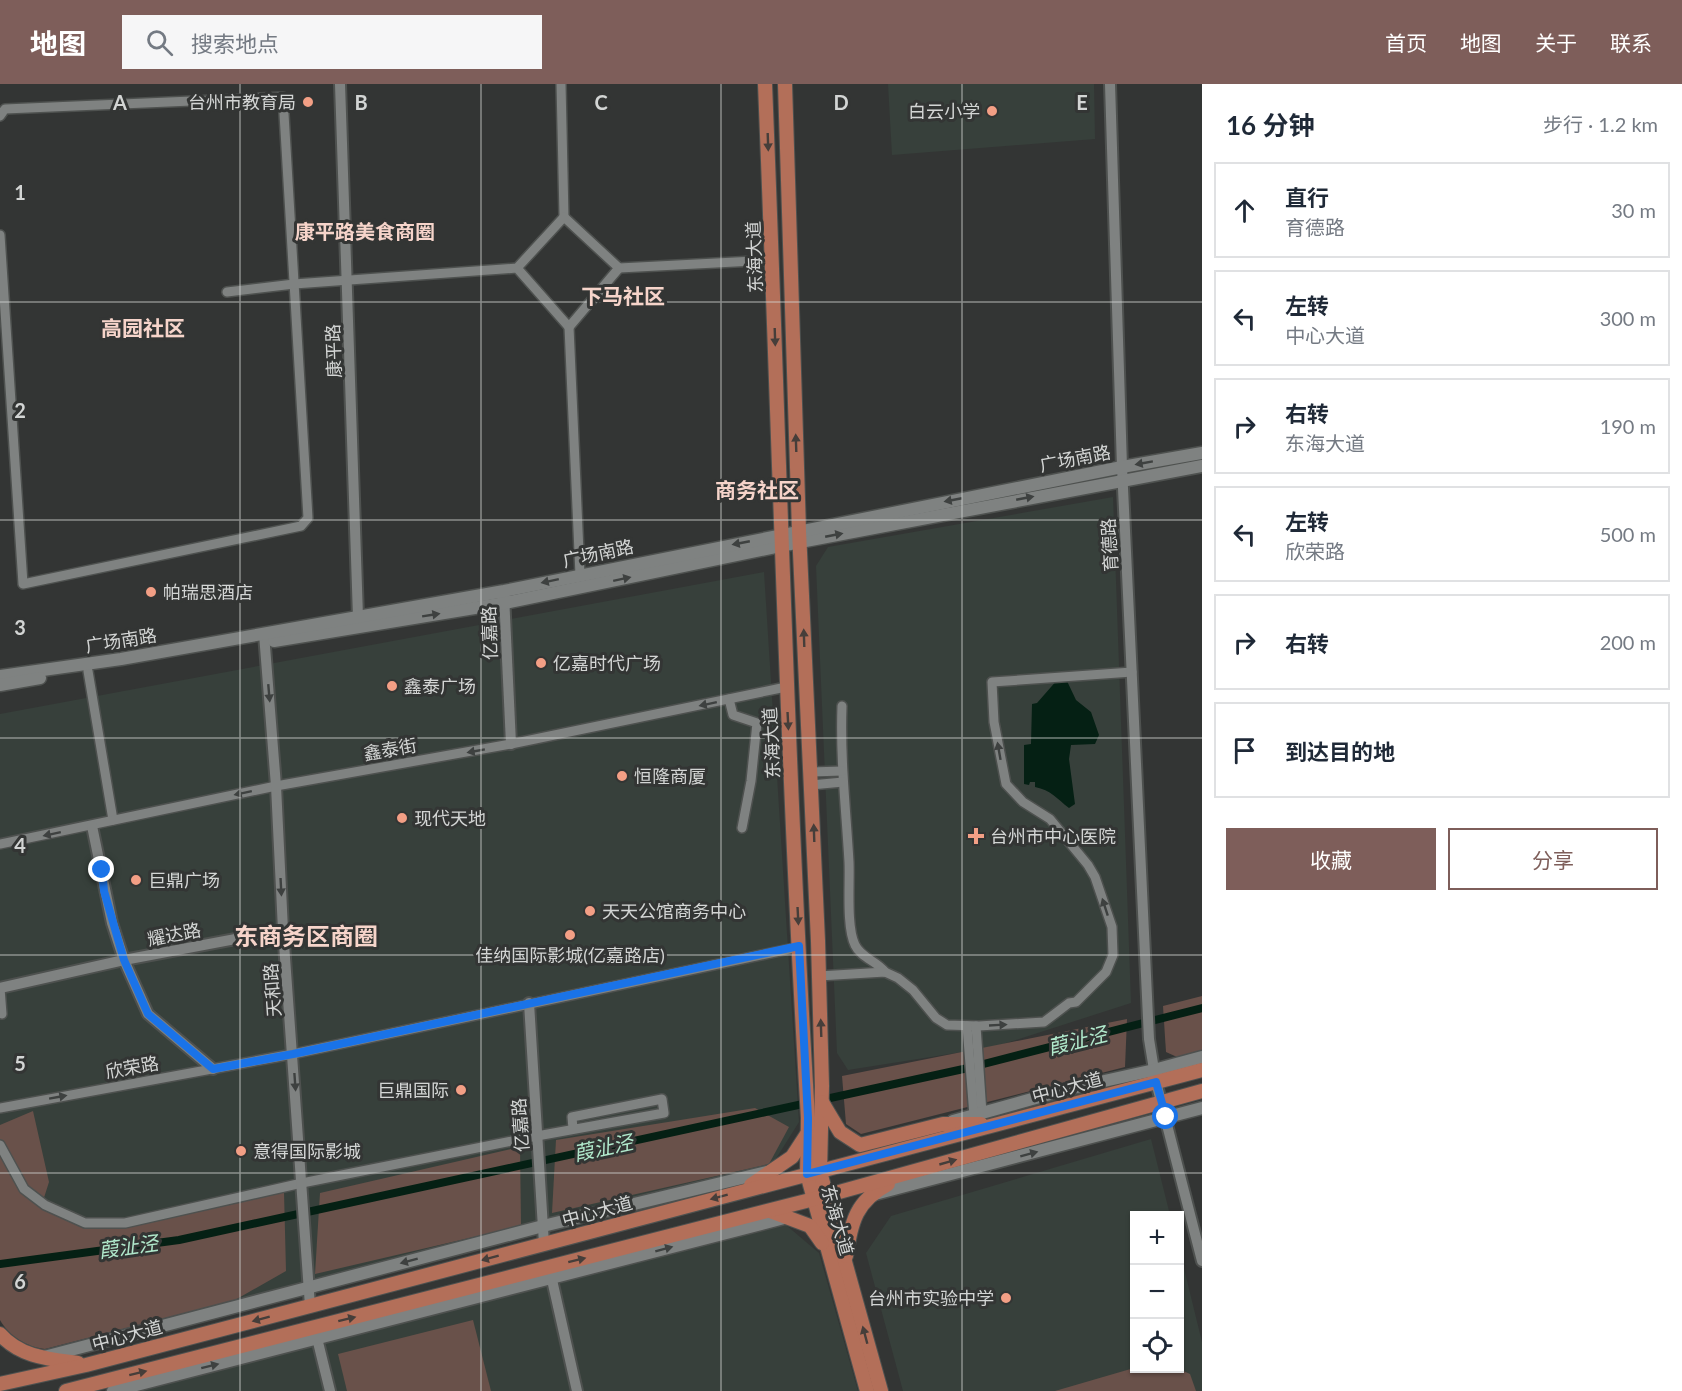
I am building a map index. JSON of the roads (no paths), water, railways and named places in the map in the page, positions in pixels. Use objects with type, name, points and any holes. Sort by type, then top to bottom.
[{"type":"main road","name":"东海大道","points":[[765,84],[773,260],[786,687],[808,1125],[814,1173],[831,1259],[867,1391]]},
{"type":"main road","name":"东海大道","points":[[785,84],[822,1086],[814,1173]]},
{"type":"main road","name":"广场南路","points":[[0,685],[504,597],[1123,473],[1202,453]]},
{"type":"main road","name":"广场南路","points":[[1123,473],[1202,466]]},
{"type":"main road","name":"广场南路","points":[[0,676],[264,638],[358,617],[504,597],[580,575],[782,540]]},
{"type":"main road","points":[[822,1102],[840,1132],[860,1145],[1068,1089],[1155,1076],[1202,1057]]},
{"type":"main road","name":"中心大道","points":[[0,1384],[86,1365],[996,1125],[1155,1076],[1202,1070]]},
{"type":"main road","points":[[871,1195],[1162,1101],[1202,1091]]},
{"type":"main road","points":[[551,1273],[908,1173],[980,1160],[1202,1108]]},
{"type":"main road","points":[[943,1124],[996,1125]]},
{"type":"main road","points":[[743,1191],[792,1157],[808,1125]]},
{"type":"main road","points":[[39,1357],[64,1353],[543,1226],[772,1170]]},
{"type":"main road","points":[[845,1261],[850,1232],[859,1206],[877,1190],[908,1173]]},
{"type":"main road","name":"东海大道","points":[[820,1198],[845,1261],[881,1391]]},
{"type":"main road","points":[[770,1210],[810,1226],[831,1259]]},
{"type":"main road","points":[[66,1391],[316,1333],[551,1273],[788,1217]]},
{"type":"main road","points":[[113,1391],[316,1333]]},
{"type":"main road","points":[[0,1334],[5,1340],[30,1356],[86,1365]]},
{"type":"street","name":"康平路","points":[[340,84],[358,617]]},
{"type":"street","points":[[227,292],[294,284],[517,268],[564,217],[561,84]]},
{"type":"street","name":"育德路","points":[[1110,84],[1123,473],[1147,1004],[1149,1040],[1155,1076]]},
{"type":"street","points":[[0,116],[5,109],[283,97],[308,518],[301,526],[23,584],[2,295],[0,235]]},
{"type":"street","points":[[564,217],[619,268],[773,260]]},
{"type":"street","points":[[517,268],[569,327],[580,575]]},
{"type":"street","points":[[569,327],[619,268]]},
{"type":"street","name":"亿嘉路","points":[[504,597],[511,744]]},
{"type":"street","name":"天和路","points":[[264,638],[276,786],[310,1306]]},
{"type":"street","points":[[88,671],[113,820]]},
{"type":"street","points":[[819,976],[885,972],[898,978],[913,990],[936,1018],[947,1025],[1044,1022],[1069,1004],[1076,1002],[1091,989],[1106,972],[1113,955],[1112,927],[1095,877],[1088,865],[1050,819],[1023,802],[1006,784],[994,722],[992,682],[1132,672]]},
{"type":"street","name":"鑫泰街","points":[[0,844],[276,786],[511,744],[786,687]]},
{"type":"street","points":[[729,699],[733,716],[757,723],[751,781],[742,828]]},
{"type":"street","points":[[842,705],[842,771],[849,861],[851,932],[855,945],[862,954],[881,966],[885,972]]},
{"type":"street","points":[[811,778],[842,771]]},
{"type":"street","points":[[811,778],[843,782]]},
{"type":"street","points":[[92,826],[102,870],[104,891],[124,960],[148,1014],[213,1069]]},
{"type":"street","name":"耀达路","points":[[0,988],[124,960],[284,930]]},
{"type":"street","name":"欣荣路","points":[[0,1108],[293,1054],[799,946]]},
{"type":"street","points":[[0,988],[2,1014]]},
{"type":"street","name":"亿嘉路","points":[[530,1003],[544,1244]]},
{"type":"street","points":[[972,1026],[978,1115]]},
{"type":"street","points":[[1155,1076],[1202,1262]]},
{"type":"street","points":[[0,1145],[24,1189],[45,1205],[86,1223],[124,1223],[302,1183],[664,1113],[662,1099],[572,1117],[573,1129]]},
{"type":"street","points":[[551,1273],[577,1391]]},
{"type":"street","points":[[316,1333],[330,1391]]},
{"type":"waterway","name":"葭沚泾","points":[[0,1264],[179,1240],[968,1068],[1202,1008]]},
{"type":"place","name":"台州市教育局","points":[[308,102]]},
{"type":"place","name":"白云小学","points":[[992,111]]},
{"type":"place","name":"帕瑞思酒店","points":[[151,592]]},
{"type":"place","name":"亿嘉时代广场","points":[[541,663]]},
{"type":"place","name":"鑫泰广场","points":[[392,686]]},
{"type":"place","name":"恒隆商厦","points":[[622,776]]},
{"type":"place","name":"现代天地","points":[[402,818]]},
{"type":"place","name":"台州市中心医院","points":[[976,836]]},
{"type":"place","name":"巨鼎广场","points":[[136,880]]},
{"type":"place","name":"天天公馆商务中心","points":[[590,911]]},
{"type":"place","name":"佳纳国际影城(亿嘉路店)","points":[[570,935]]},
{"type":"place","name":"巨鼎国际","points":[[461,1090]]},
{"type":"place","name":"意得国际影城","points":[[241,1151]]},
{"type":"place","name":"台州市实验中学","points":[[1006,1298]]},
{"type":"district","name":"康平路美食商圈","points":[[365,231]]},
{"type":"district","name":"下马社区","points":[[623,295]]},
{"type":"district","name":"高园社区","points":[[143,327]]},
{"type":"district","name":"商务社区","points":[[757,489]]},
{"type":"district","name":"东商务区商圈","points":[[306,935]]}]
